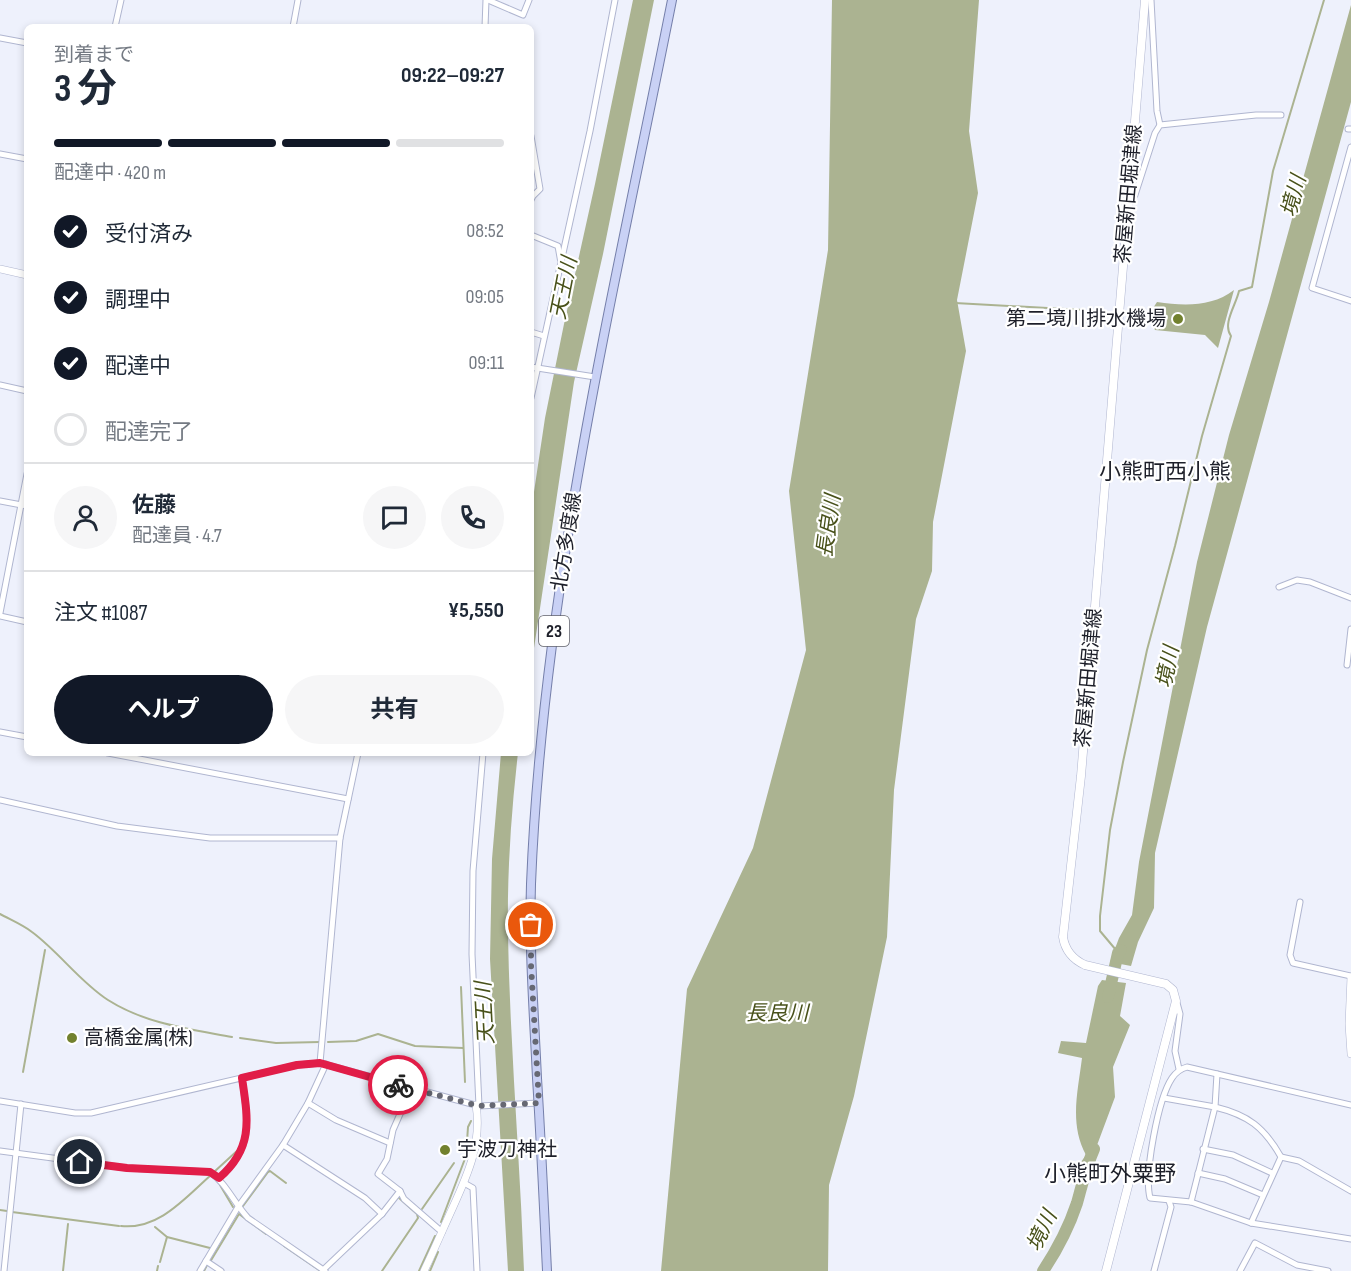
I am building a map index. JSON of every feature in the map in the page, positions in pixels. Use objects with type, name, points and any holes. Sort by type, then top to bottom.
[{"type":"main road","name":"北方多度線","points":[[547,1271],[531,954],[531,885],[541,754],[558,601],[590,377],[672,0]]},
{"type":"main road","name":"茶屋新田堀津線","points":[[1145,0],[1082,765],[1062,929],[1063,941],[1073,958],[1085,965],[1166,984],[1173,990],[1176,1001]]},
{"type":"main road","points":[[1106,1271],[1176,1001]]},
{"type":"street","points":[[117,24],[121,0]]},
{"type":"street","points":[[294,24],[298,0]]},
{"type":"street","points":[[485,24],[487,0],[523,15],[529,0]]},
{"type":"street","points":[[534,383],[562,264],[615,0]]},
{"type":"street","points":[[1129,202],[1135,195],[1155,133],[1160,125],[1156,111],[1151,0]]},
{"type":"street","points":[[0,38],[24,42]]},
{"type":"street","points":[[1160,125],[1245,116],[1281,115]]},
{"type":"street","points":[[1351,147],[1312,288],[1351,301]]},
{"type":"street","points":[[0,154],[24,158]]},
{"type":"street","points":[[534,154],[540,189],[534,194]]},
{"type":"street","points":[[534,236],[558,246],[562,264]]},
{"type":"street","points":[[0,270],[24,274]]},
{"type":"street","points":[[534,333],[544,336]]},
{"type":"street","points":[[537,368],[590,377]]},
{"type":"street","points":[[0,386],[24,390]]},
{"type":"street","points":[[0,501],[24,505],[0,615],[24,621]]},
{"type":"street","points":[[1279,587],[1297,580],[1310,582],[1351,598]]},
{"type":"street","points":[[1347,665],[1351,629]]},
{"type":"street","points":[[0,732],[24,736]]},
{"type":"street","points":[[123,756],[348,800]]},
{"type":"street","points":[[200,1271],[238,1207],[284,1145],[308,1103],[323,1063],[340,838],[357,756]]},
{"type":"street","points":[[424,1271],[464,1184],[476,1150],[478,1106],[472,944],[473,871],[483,756]]},
{"type":"street","points":[[0,800],[117,826],[210,838],[340,838]]},
{"type":"street","points":[[1300,902],[1290,955],[1293,963],[1351,976],[1349,1024],[1351,1054]]},
{"type":"street","points":[[1176,1001],[1180,1014],[1175,1050],[1179,1069]]},
{"type":"street","points":[[0,1101],[75,1113],[91,1113],[297,1065],[323,1063],[478,1106],[539,1103]]},
{"type":"street","points":[[1351,1105],[1187,1067],[1179,1069],[1171,1078],[1164,1098],[1151,1152],[1148,1192],[1150,1198],[1191,1202],[1251,1223],[1351,1239]]},
{"type":"street","points":[[1191,1202],[1215,1107],[1217,1074]]},
{"type":"street","points":[[219,1178],[226,1172],[245,1142],[248,1115],[242,1078]]},
{"type":"street","points":[[411,1089],[393,1130],[387,1159],[378,1174],[400,1191],[404,1199],[442,1232]]},
{"type":"street","points":[[1164,1098],[1215,1107],[1252,1120],[1271,1139],[1281,1157],[1299,1161],[1351,1191]]},
{"type":"street","points":[[308,1103],[336,1120],[390,1143]]},
{"type":"street","points":[[4,1271],[21,1104]]},
{"type":"street","points":[[284,1145],[365,1198],[382,1214]]},
{"type":"street","points":[[1203,1149],[1233,1155],[1272,1173]]},
{"type":"street","points":[[0,1151],[127,1168],[210,1172],[219,1178],[248,1218],[324,1271],[382,1214],[400,1191]]},
{"type":"street","points":[[1251,1223],[1281,1157]]},
{"type":"street","points":[[1198,1173],[1225,1179],[1263,1195]]},
{"type":"street","points":[[464,1184],[473,1188],[477,1271]]},
{"type":"street","points":[[1154,1271],[1171,1207],[1169,1201]]},
{"type":"street","points":[[1240,1271],[1255,1243],[1297,1265],[1328,1271]]},
{"type":"street","points":[[206,1261],[221,1271]]},
{"type":"water","name":"天王川","points":[[633,0],[654,0],[603,254],[574,382],[534,648],[534,492],[545,418]]},
{"type":"water","name":"長良川","points":[[832,0],[979,0],[969,131],[978,193],[957,300],[966,351],[933,522],[932,571],[916,619],[894,790],[887,937],[854,1096],[829,1185],[828,1271],[661,1271],[687,989],[753,848],[806,650],[789,491],[828,250]]},
{"type":"water","points":[[1351,5],[1351,102],[1207,627],[1155,853],[1154,908],[1138,942],[1131,966],[1110,962],[1119,938],[1132,915],[1139,862],[1197,562],[1229,435],[1269,302]]},
{"type":"water","points":[[1234,290],[1218,348],[1205,335],[1155,330],[1152,316],[1157,302],[1197,304],[1216,300]]},
{"type":"water","name":"天王川","points":[[501,756],[518,756],[510,844],[508,935],[524,1271],[508,1271],[490,959],[492,859]]},
{"type":"water","points":[[1102,980],[1126,983],[1120,1016],[1130,1025],[1113,1067],[1115,1097],[1090,1164],[1081,1162],[1086,1155],[1076,1119],[1082,1058],[1058,1053],[1061,1041],[1086,1043],[1098,986]]},
{"type":"waterway","points":[[1116,950],[1100,931],[1100,916],[1110,830],[1147,650],[1202,436],[1231,336],[1229,320],[1239,291],[1252,287],[1273,171],[1324,0]]},
{"type":"waterway","points":[[955,303],[1084,310]]},
{"type":"waterway","points":[[0,914],[32,932],[88,985],[122,1008],[168,1024],[232,1037]]},
{"type":"waterway","points":[[23,1072],[45,950]]},
{"type":"waterway","name":"境川","points":[[1108,997],[1118,953],[1121,950]]},
{"type":"waterway","points":[[461,987],[465,1082]]},
{"type":"waterway","points":[[328,1042],[356,1041],[378,1034],[415,1046],[463,1048]]},
{"type":"waterway","points":[[240,1038],[276,1043],[320,1042]]},
{"type":"waterway","points":[[441,1222],[466,1156],[468,1127],[471,1121]]},
{"type":"waterway","name":"境川","points":[[1043,1271],[1070,1221],[1094,1149]]},
{"type":"waterway","points":[[214,1172],[238,1150]]},
{"type":"waterway","points":[[422,1209],[454,1163]]},
{"type":"waterway","points":[[243,1206],[268,1172],[270,1171],[286,1183]]},
{"type":"waterway","points":[[121,1226],[135,1226],[159,1218],[211,1175]]},
{"type":"waterway","points":[[220,1185],[233,1207]]},
{"type":"waterway","points":[[382,1271],[418,1218],[417,1214],[398,1197]]},
{"type":"waterway","points":[[0,1210],[7,1211]]},
{"type":"waterway","points":[[12,1212],[119,1226]]},
{"type":"waterway","points":[[210,1262],[239,1214],[266,1234]]},
{"type":"waterway","points":[[63,1271],[68,1224]]},
{"type":"waterway","points":[[155,1227],[167,1237],[210,1248]]},
{"type":"waterway","points":[[419,1271],[435,1236]]},
{"type":"waterway","points":[[160,1262],[167,1237]]},
{"type":"waterway","points":[[284,1246],[319,1270]]},
{"type":"waterway","points":[[430,1271],[438,1252]]},
{"type":"waterway","points":[[204,1271],[207,1265]]},
{"type":"waterway","points":[[157,1271],[158,1266]]},
{"type":"way so far","points":[[398,1085],[479,1106],[539,1103],[531,925]]},
{"type":"place","name":"第二境川排水機場","points":[[1178,319]]},
{"type":"place","name":"高橋金属(株)","points":[[72,1038]]},
{"type":"place","name":"宇波刀神社","points":[[445,1150]]},
{"type":"district","name":"小熊町西小熊","points":[[1165,472]]},
{"type":"district","name":"小熊町外粟野","points":[[1110,1174]]},
{"type":"route","points":[[80,1162],[127,1168],[210,1172],[219,1178],[242,1150],[245,1142],[248,1115],[242,1078],[297,1065],[320,1063],[398,1085]]}]
